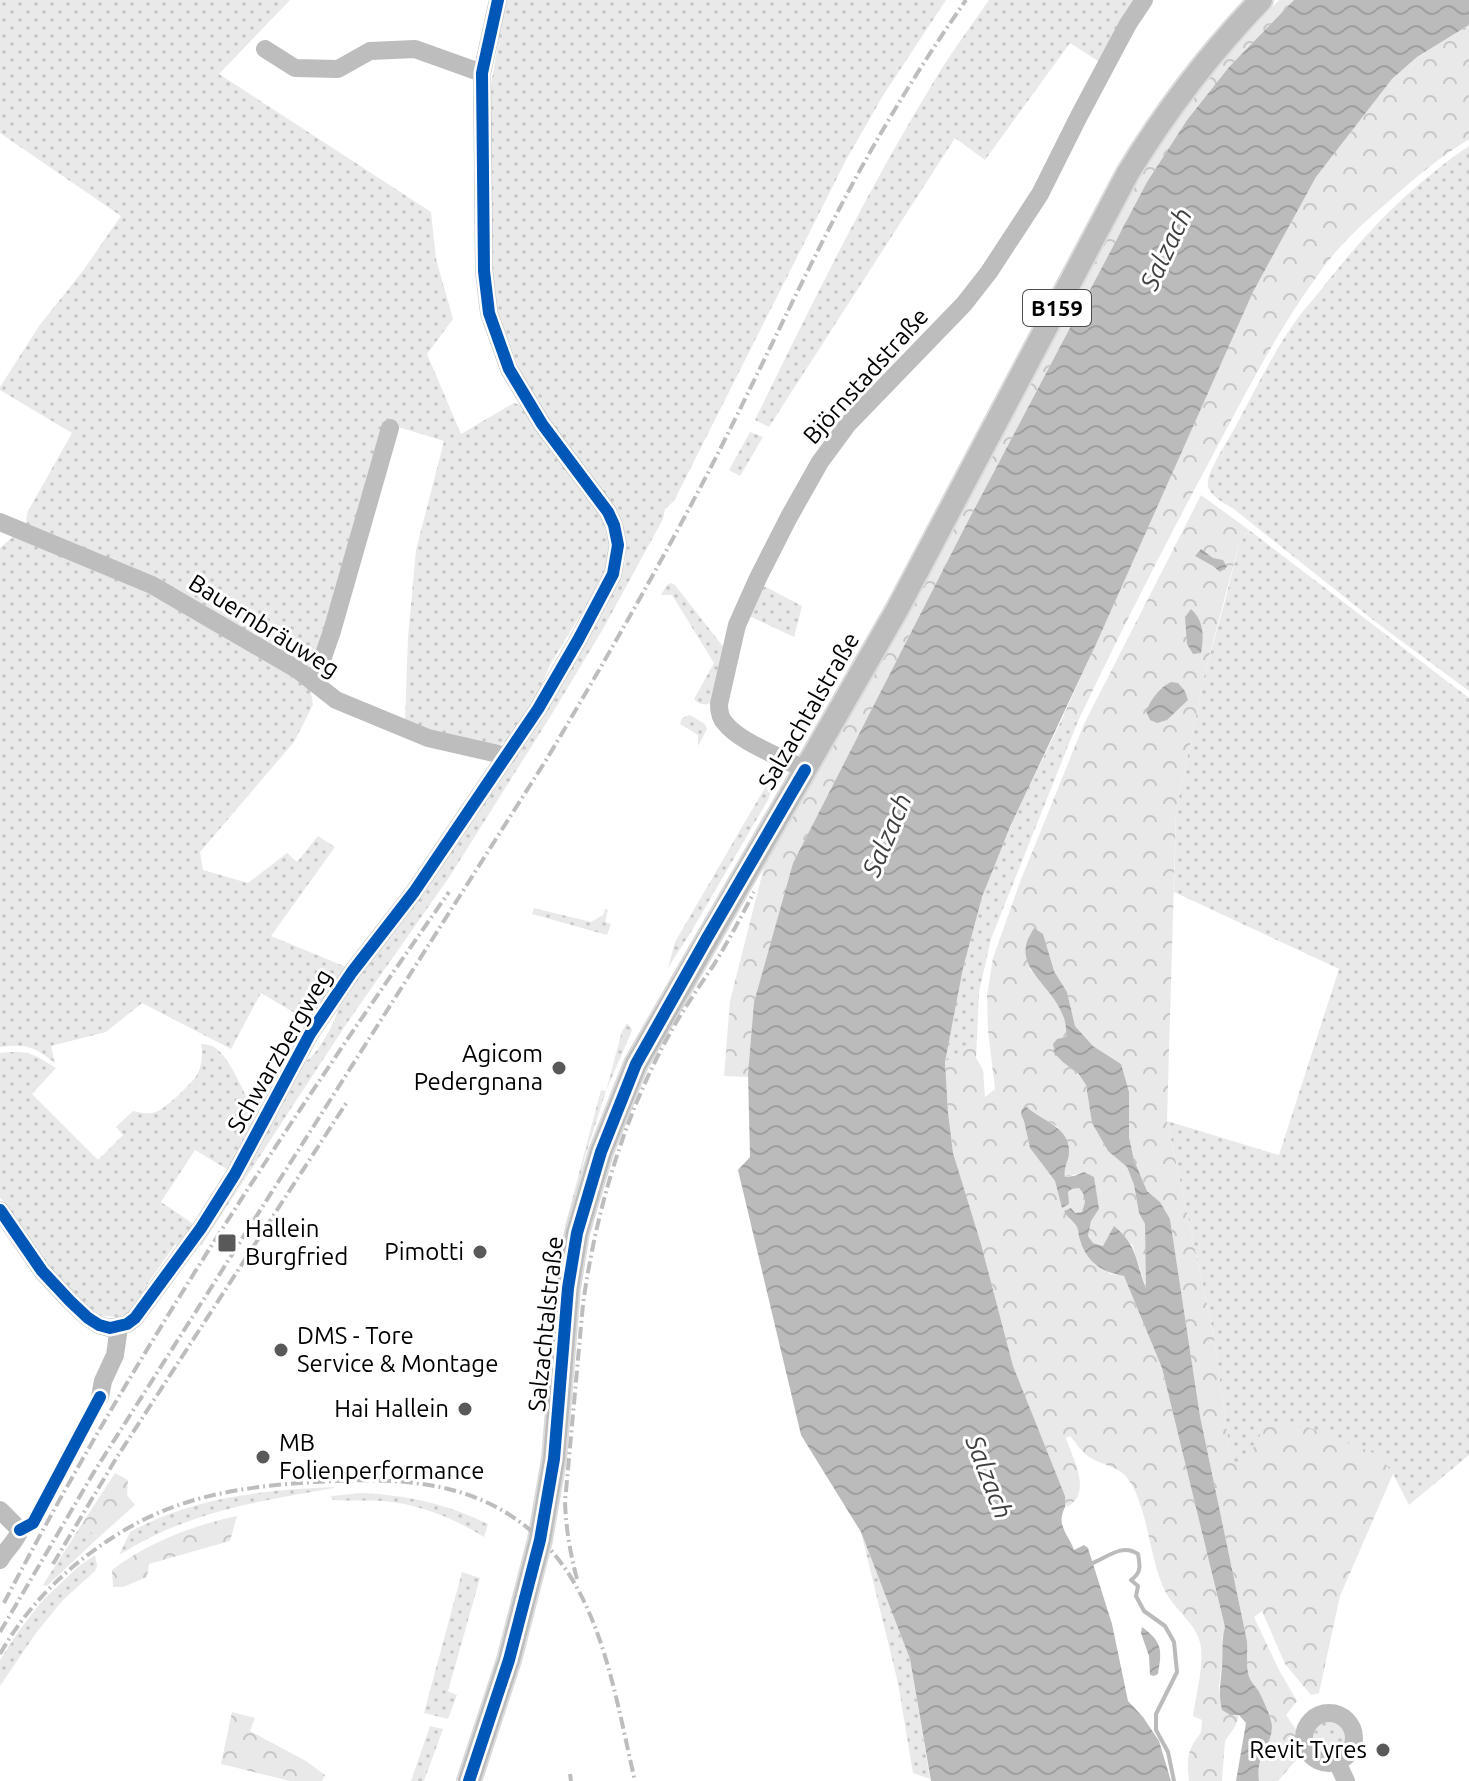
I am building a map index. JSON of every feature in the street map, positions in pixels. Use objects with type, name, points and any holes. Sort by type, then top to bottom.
[{"type":"main road","name":"Salzachtalstraße","points":[[469,1781],[509,1660],[540,1540],[554,1459],[568,1288],[577,1233],[601,1152],[636,1064],[897,610],[1128,173],[1158,123],[1192,77],[1261,0]]},
{"type":"street","name":"Schwarzbergweg","points":[[119,1327],[127,1324],[144,1308],[201,1228],[235,1174],[310,1034],[352,972],[414,892],[538,709],[607,588],[617,559],[618,545],[608,512],[542,424],[509,369],[492,321],[484,271],[482,73],[498,0]]},
{"type":"street","name":"Björnstadstraße","points":[[805,770],[735,733],[723,722],[719,704],[737,625],[783,529],[820,462],[848,424],[964,304],[989,272],[1040,194],[1128,24],[1144,0]]},
{"type":"street","points":[[265,49],[295,68],[338,69],[370,51],[415,49],[482,73]]},
{"type":"street","points":[[314,683],[390,428]]},
{"type":"street","name":"Bauernbräuweg","points":[[0,522],[152,585],[298,670],[336,700],[428,738],[507,756]]},
{"type":"street","points":[[0,1210],[34,1261],[70,1301],[99,1325],[119,1327],[115,1355],[103,1381],[100,1397]]},
{"type":"street","points":[[0,1510],[20,1530],[0,1560]]},
{"type":"street","points":[[1337,1762],[1346,1781]]},
{"type":"green space","points":[[0,0],[290,0],[219,74],[431,212],[436,259],[453,319],[427,354],[461,434],[514,403],[521,405],[600,510],[610,542],[609,557],[600,583],[551,663],[532,706],[509,739],[498,746],[434,734],[405,721],[416,550],[444,441],[388,424],[314,673],[26,525],[27,513],[72,433],[0,390],[0,387],[39,326],[121,216],[0,133]]},
{"type":"green space","points":[[505,0],[946,0],[884,94],[846,160],[674,501],[665,509],[663,519],[603,629],[450,876],[347,1023],[201,1246],[199,1244],[303,1063],[326,1037],[339,1004],[612,593],[625,562],[626,548],[524,380],[498,316],[492,278],[489,98]]},
{"type":"green space","points":[[989,0],[1138,0],[1098,61],[1070,43],[985,160],[955,138],[769,427],[755,420],[893,152],[944,65]]},
{"type":"green space","points":[[1279,0],[1294,0],[1229,67],[1187,120],[1147,182],[968,521],[793,863],[754,1002],[748,1077],[724,1076],[730,1001],[767,855],[809,787],[958,517],[1139,179],[1178,115],[1222,60]]},
{"type":"green space","points":[[1469,25],[1469,139],[1427,169],[1370,218],[1320,272],[1274,342],[1247,391],[1157,561],[1078,721],[1063,717],[1253,292],[1316,177],[1392,79],[1417,57]]},
{"type":"green space","points":[[1469,146],[1469,691],[1215,497],[1209,490],[1208,481],[1217,458],[1263,374],[1300,315],[1389,212]]},
{"type":"green space","points":[[750,432],[763,437],[740,476],[729,470]]},
{"type":"green space","points":[[1201,495],[1249,530],[1239,544],[1205,672],[1176,811],[1167,1121],[1214,1337],[1231,1462],[1245,1464],[1267,1422],[1307,1427],[1379,1455],[1393,1474],[1340,1596],[1319,1693],[1311,1695],[1285,1664],[1262,1611],[1254,1617],[1297,1701],[1286,1715],[1297,1731],[1302,1753],[1278,1781],[1259,1781],[1259,1764],[1272,1726],[1262,1698],[1248,1675],[1247,1641],[1200,1416],[1170,1219],[1160,1202],[1147,1191],[1134,1160],[1121,1064],[1093,1046],[1075,1026],[1067,992],[1054,971],[1029,968],[1060,1006],[1067,1025],[1064,1063],[1078,1073],[1086,1085],[1092,1123],[1108,1151],[1127,1167],[1139,1213],[1145,1224],[1147,1291],[1132,1244],[1107,1241],[1104,1246],[1093,1243],[1088,1236],[1091,1221],[1099,1209],[1085,1172],[1065,1177],[1058,1127],[1027,1107],[1021,1114],[1030,1148],[1055,1181],[1062,1207],[1071,1190],[1079,1188],[1084,1193],[1082,1212],[1074,1213],[1069,1219],[1077,1226],[1080,1240],[1110,1274],[1124,1276],[1162,1368],[1225,1627],[1219,1686],[1222,1710],[1230,1715],[1239,1715],[1225,1741],[1222,1781],[1189,1781],[1189,1754],[1202,1726],[1202,1720],[1193,1716],[1201,1648],[1196,1632],[1165,1591],[1135,1490],[1124,1475],[1088,1456],[1070,1436],[1066,1438],[1080,1484],[1075,1501],[1067,1507],[1013,1367],[981,1244],[953,1154],[945,1062],[977,1040],[976,1058],[983,1070],[985,1097],[995,1089],[987,996],[993,958],[1084,724]]},
{"type":"green space","points":[[1249,530],[1469,698],[1469,1455],[1409,1505],[1393,1474],[1231,1463],[1214,1337],[1167,1121],[1279,1155],[1339,969],[1174,892],[1176,811],[1205,672],[1239,544]]},
{"type":"green space","points":[[17,533],[147,587],[310,687],[313,705],[294,742],[200,852],[203,870],[248,883],[287,853],[297,862],[318,836],[335,847],[271,936],[346,967],[310,1022],[261,993],[231,1049],[142,1003],[106,1032],[51,1046],[55,1063],[29,1048],[0,1047],[0,548]]},
{"type":"green space","points":[[671,583],[725,649],[712,702],[707,704],[700,704],[694,699],[714,663],[672,595],[661,595]]},
{"type":"green space","points":[[762,587],[802,606],[794,637],[747,615]]},
{"type":"green space","points":[[690,715],[705,724],[707,729],[698,746],[698,735],[680,724],[682,718]]},
{"type":"green space","points":[[1063,717],[1078,721],[991,939],[979,992],[977,1040],[945,1062],[976,915],[1011,827]]},
{"type":"green space","points":[[768,768],[774,779],[768,800],[668,968],[675,942],[770,779]]},
{"type":"green space","points":[[534,908],[591,922],[603,915],[605,909],[608,910],[605,922],[611,924],[607,935],[532,914]]},
{"type":"green space","points":[[627,1023],[632,1029],[631,1033],[606,1091],[622,1031]]},
{"type":"green space","points":[[201,1044],[217,1049],[224,1056],[255,1120],[230,1171],[195,1150],[161,1202],[195,1225],[179,1247],[175,1245],[146,1286],[149,1290],[128,1314],[102,1316],[90,1310],[36,1254],[0,1198],[0,1053],[30,1054],[56,1068],[32,1094],[98,1160],[123,1135],[116,1127],[133,1111],[158,1111],[190,1084],[200,1067]]},
{"type":"green space","points":[[601,1090],[606,1091],[584,1160],[569,1227],[565,1226]]},
{"type":"green space","points":[[564,1233],[567,1234],[548,1405],[544,1405],[553,1305]]},
{"type":"green space","points":[[115,1473],[128,1480],[127,1495],[135,1505],[98,1538],[82,1524]]},
{"type":"green space","points":[[334,1487],[200,1517],[157,1534],[119,1555],[130,1532],[154,1520],[204,1503],[255,1493]]},
{"type":"green space","points":[[362,1493],[426,1502],[488,1524],[484,1537],[423,1509],[383,1501],[333,1500],[331,1496]]},
{"type":"green space","points":[[237,1516],[230,1541],[149,1564],[147,1577],[123,1587],[113,1587],[112,1570],[140,1551],[204,1524]]},
{"type":"green space","points":[[82,1524],[98,1538],[47,1586],[43,1585]]},
{"type":"green space","points":[[861,1532],[910,1659],[930,1779],[913,1773],[898,1683]]},
{"type":"green space","points":[[95,1555],[95,1571],[63,1600],[0,1686],[0,1660],[18,1632],[41,1602]]},
{"type":"green space","points":[[462,1572],[480,1578],[448,1691],[457,1695],[448,1719],[424,1713]]},
{"type":"green space","points":[[232,1712],[255,1718],[250,1731],[306,1761],[325,1775],[322,1781],[290,1781],[221,1764]]},
{"type":"green space","points":[[1330,1720],[1342,1725],[1347,1737],[1342,1749],[1330,1754],[1318,1749],[1313,1737],[1318,1725]]},
{"type":"green space","points":[[430,1726],[443,1729],[424,1781],[411,1781]]},
{"type":"water","name":"Salzach","points":[[1294,0],[1469,0],[1469,25],[1417,57],[1392,79],[1316,177],[1253,292],[1097,642],[1010,827],[982,897],[963,968],[945,1062],[953,1153],[1013,1366],[1065,1496],[1062,1525],[1074,1550],[1084,1545],[1088,1548],[1112,1624],[1128,1701],[1159,1741],[1171,1781],[931,1781],[910,1659],[861,1532],[801,1435],[738,1170],[750,1157],[748,1074],[754,1002],[793,863],[968,521],[1147,182],[1187,120],[1229,67]]},
{"type":"water","points":[[1201,549],[1213,558],[1223,560],[1227,567],[1220,572],[1195,556]]},
{"type":"water","points":[[1191,609],[1202,629],[1201,653],[1193,654],[1187,644],[1185,617]]},
{"type":"water","points":[[1171,682],[1178,683],[1188,700],[1167,720],[1157,723],[1150,720],[1146,711],[1159,690]]},
{"type":"water","points":[[1034,928],[1043,934],[1054,971],[1067,992],[1075,1026],[1093,1046],[1121,1064],[1129,1092],[1129,1137],[1134,1160],[1147,1191],[1160,1202],[1170,1219],[1200,1416],[1247,1641],[1248,1675],[1258,1690],[1272,1726],[1259,1764],[1259,1781],[1236,1781],[1246,1723],[1239,1715],[1230,1715],[1222,1710],[1220,1688],[1225,1627],[1162,1368],[1124,1276],[1102,1269],[1091,1260],[1083,1248],[1077,1227],[1064,1211],[1071,1208],[1075,1213],[1082,1212],[1085,1202],[1083,1193],[1079,1188],[1072,1189],[1068,1192],[1069,1204],[1062,1208],[1055,1181],[1030,1148],[1021,1114],[1022,1109],[1027,1107],[1065,1136],[1069,1152],[1065,1177],[1084,1172],[1094,1177],[1099,1209],[1091,1221],[1088,1236],[1093,1243],[1103,1246],[1114,1226],[1132,1248],[1146,1288],[1145,1224],[1139,1213],[1134,1185],[1127,1167],[1108,1151],[1092,1123],[1086,1085],[1078,1073],[1055,1054],[1053,1044],[1057,1039],[1066,1037],[1065,1023],[1054,998],[1030,968],[1026,957],[1027,943]]},
{"type":"water","points":[[1142,1627],[1154,1637],[1159,1648],[1158,1674],[1154,1676],[1150,1675]]},
{"type":"waterway","points":[[1090,1564],[1120,1551],[1138,1554],[1139,1568],[1131,1580],[1138,1586],[1136,1596],[1144,1611],[1165,1626],[1174,1642],[1177,1672],[1156,1714],[1156,1730],[1168,1752],[1174,1781]]},
{"type":"railway","points":[[0,1632],[94,1472],[548,757],[692,504],[860,171],[903,96],[966,0]]},
{"type":"railway","points":[[4,1603],[105,1419],[159,1329],[272,1152],[449,892]]},
{"type":"railway","points":[[577,1579],[565,1502],[583,1304],[604,1199],[626,1130],[654,1065],[754,892]]},
{"type":"railway","points":[[53,1564],[117,1457],[347,1102]]},
{"type":"railway","points":[[0,1654],[39,1600],[86,1556],[123,1531],[168,1509],[216,1494],[290,1484],[379,1480],[439,1487],[468,1495],[522,1523],[546,1545],[565,1569],[581,1596],[605,1657],[635,1781]]},
{"type":"railway","points":[[570,1774],[571,1781]]},
{"type":"cycle path","points":[[0,1210],[42,1271],[88,1318],[110,1328],[127,1324],[135,1318],[201,1228],[235,1174],[310,1034],[352,972],[414,892],[538,709],[613,574],[618,545],[608,512],[542,424],[509,369],[489,313],[484,271],[482,73],[498,0]]},
{"type":"cycle path","points":[[469,1781],[509,1660],[540,1540],[554,1459],[568,1288],[577,1233],[601,1152],[636,1064],[805,770]]},
{"type":"cycle path","points":[[20,1530],[33,1523],[100,1397]]},
{"type":"place","name":"Agicom Pedergnana","points":[[559,1068]]},
{"type":"place","name":"Hallein Burgfried","points":[[227,1243]]},
{"type":"place","name":"Pimotti","points":[[480,1252]]},
{"type":"place","name":"DMS - Tore Service & Montage","points":[[281,1350]]},
{"type":"place","name":"Hai Hallein","points":[[465,1409]]},
{"type":"place","name":"MB Folienperformance","points":[[263,1457]]},
{"type":"place","name":"Revit Tyres","points":[[1383,1750]]}]
